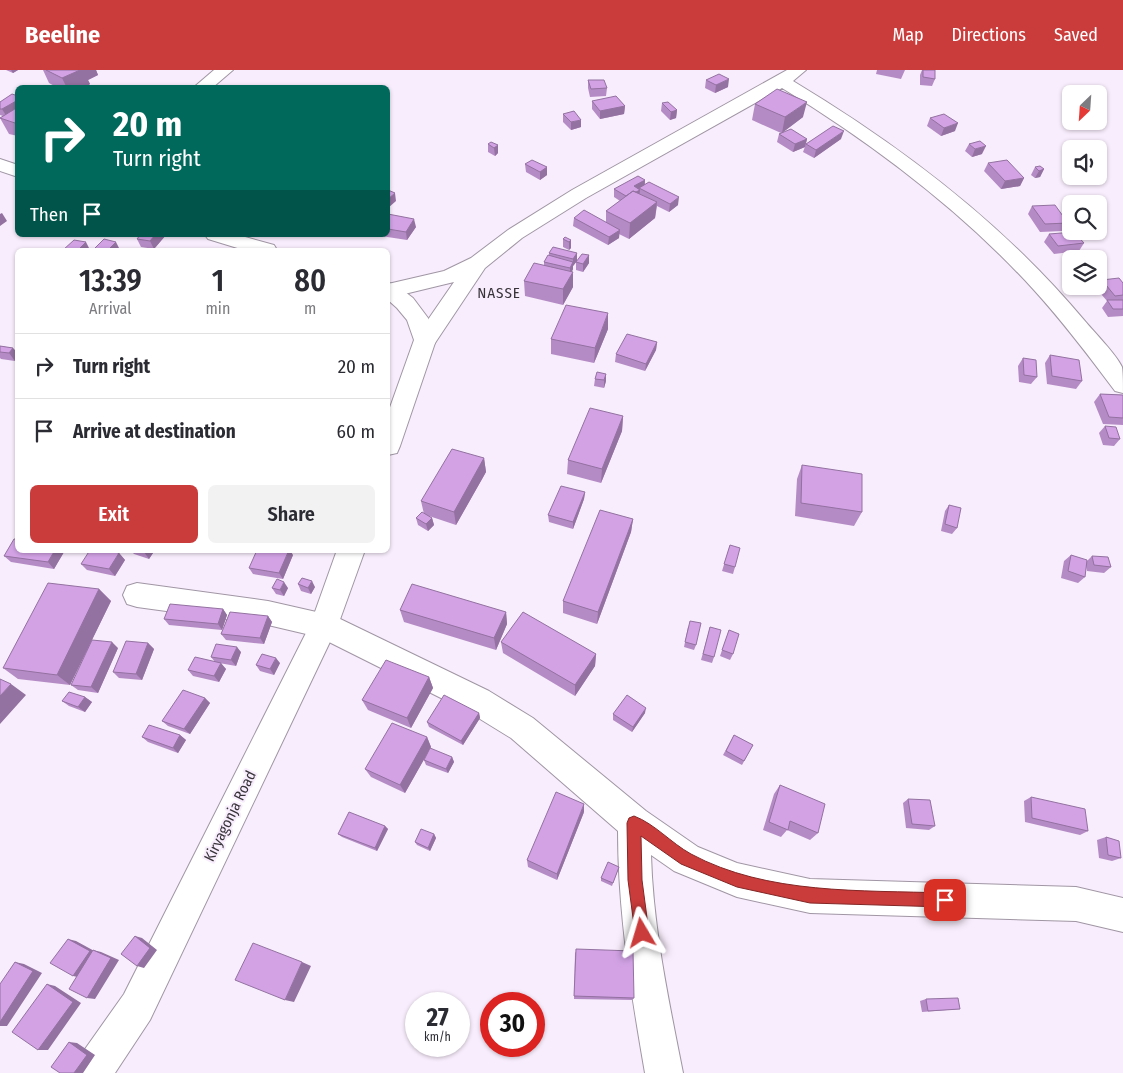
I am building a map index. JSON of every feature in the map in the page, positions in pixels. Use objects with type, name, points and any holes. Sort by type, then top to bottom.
[{"type":"street","points":[[205,85],[225,70]]},
{"type":"street","points":[[390,290],[450,276],[478,263],[515,234],[579,194],[790,76],[956,204],[1013,256],[1086,335],[1123,384]]},
{"type":"street","points":[[0,165],[15,170]]},
{"type":"street","points":[[222,237],[260,248]]},
{"type":"street","points":[[390,440],[425,340],[478,263]]},
{"type":"street","points":[[390,292],[405,303],[417,318],[425,340]]},
{"type":"street","name":"Kiryagonja Road","points":[[92,1073],[137,1006],[324,625],[350,553]]},
{"type":"street","points":[[137,595],[268,613],[324,625],[478,701],[522,728],[634,823],[686,859],[737,880],[810,896],[1076,904],[1123,915]]},
{"type":"street","points":[[634,823],[635,880],[651,1004],[664,1073]]},
{"type":"building","points":[[46,70],[80,70],[62,78]]},
{"type":"building","points":[[923,70],[935,70],[935,79],[923,77]]},
{"type":"building","points":[[719,74],[729,79],[716,85],[706,80]]},
{"type":"building","points":[[588,80],[604,80],[607,88],[591,89]]},
{"type":"building","points":[[777,89],[807,102],[785,117],[755,104]]},
{"type":"building","points":[[12,94],[15,95],[15,102],[2,109],[0,109],[0,102]]},
{"type":"building","points":[[616,96],[625,106],[600,111],[592,101]]},
{"type":"building","points":[[668,102],[677,110],[671,112],[662,103]]},
{"type":"building","points":[[15,109],[15,123],[0,118]]},
{"type":"building","points":[[574,111],[581,120],[571,122],[563,114]]},
{"type":"building","points":[[944,114],[958,123],[944,128],[930,118]]},
{"type":"building","points":[[833,126],[844,131],[816,150],[806,144]]},
{"type":"building","points":[[791,129],[807,139],[795,144],[779,134]]},
{"type":"building","points":[[980,141],[986,146],[975,149],[969,144]]},
{"type":"building","points":[[491,142],[498,145],[494,148],[488,144]]},
{"type":"building","points":[[532,160],[547,167],[540,172],[525,164]]},
{"type":"building","points":[[1007,160],[1024,178],[1005,181],[988,163]]},
{"type":"building","points":[[1040,166],[1044,169],[1039,171],[1035,167]]},
{"type":"building","points":[[638,176],[645,180],[634,186],[640,190],[633,191],[626,196],[614,189]]},
{"type":"building","points":[[649,182],[679,197],[670,204],[639,188]]},
{"type":"building","points":[[390,191],[395,193],[390,197]]},
{"type":"building","points":[[633,191],[657,202],[630,223],[606,211]]},
{"type":"building","points":[[1055,205],[1062,215],[1062,223],[1045,224],[1032,206]]},
{"type":"building","points":[[584,210],[620,230],[609,237],[574,218]]},
{"type":"building","points":[[390,214],[414,219],[406,232],[390,229]]},
{"type":"building","points":[[1062,233],[1062,240],[1081,240],[1084,243],[1058,246],[1049,234]]},
{"type":"building","points":[[138,237],[153,237],[150,241],[137,239]]},
{"type":"building","points":[[565,237],[571,240],[569,242],[563,239]]},
{"type":"building","points":[[104,239],[116,242],[110,248],[95,248]]},
{"type":"building","points":[[74,240],[86,242],[80,248],[65,248]]},
{"type":"building","points":[[553,247],[577,253],[573,259],[549,253]]},
{"type":"building","points":[[582,254],[589,255],[583,264],[576,262]]},
{"type":"building","points":[[548,255],[573,262],[570,268],[544,262]]},
{"type":"building","points":[[534,263],[573,272],[563,289],[524,281]]},
{"type":"building","points":[[1119,278],[1123,283],[1123,295],[1115,296],[1107,286],[1107,279]]},
{"type":"building","points":[[1107,300],[1123,300],[1123,309],[1113,309]]},
{"type":"building","points":[[566,305],[608,313],[595,348],[551,339]]},
{"type":"building","points":[[627,334],[657,342],[646,364],[616,354]]},
{"type":"building","points":[[0,346],[13,348],[9,353],[0,352]]},
{"type":"building","points":[[1050,355],[1079,360],[1082,381],[1052,376]]},
{"type":"building","points":[[1023,358],[1036,360],[1037,377],[1024,375]]},
{"type":"building","points":[[597,372],[606,374],[604,380],[595,379]]},
{"type":"building","points":[[1100,394],[1123,395],[1123,418],[1109,417]]},
{"type":"building","points":[[590,408],[623,416],[602,469],[568,460]]},
{"type":"building","points":[[1105,426],[1116,427],[1120,439],[1109,438]]},
{"type":"building","points":[[452,449],[484,458],[454,512],[421,501]]},
{"type":"building","points":[[802,465],[862,474],[862,512],[801,503]]},
{"type":"building","points":[[561,486],[585,492],[573,522],[548,515]]},
{"type":"building","points":[[949,505],[961,508],[957,528],[945,524]]},
{"type":"building","points":[[600,510],[633,519],[598,612],[563,601]]},
{"type":"building","points":[[422,512],[432,518],[426,524],[416,518]]},
{"type":"building","points":[[14,539],[15,553],[53,553],[48,562],[4,556]]},
{"type":"building","points":[[730,545],[740,548],[735,567],[724,564]]},
{"type":"building","points":[[88,553],[119,553],[109,569],[81,564]]},
{"type":"building","points":[[256,553],[288,553],[279,573],[249,568]]},
{"type":"building","points":[[1071,555],[1087,560],[1085,577],[1068,571]]},
{"type":"building","points":[[1092,556],[1108,557],[1111,567],[1094,565]]},
{"type":"building","points":[[302,578],[312,581],[308,588],[298,584]]},
{"type":"building","points":[[277,579],[284,582],[280,590],[272,588]]},
{"type":"building","points":[[48,583],[99,589],[57,675],[3,668]]},
{"type":"building","points":[[412,584],[506,612],[494,638],[400,610]]},
{"type":"building","points":[[170,604],[223,609],[218,624],[164,619]]},
{"type":"building","points":[[230,612],[268,616],[260,638],[221,634]]},
{"type":"building","points":[[523,612],[596,654],[575,685],[501,642]]},
{"type":"building","points":[[690,621],[701,623],[696,645],[685,642]]},
{"type":"building","points":[[710,627],[721,630],[714,657],[703,654]]},
{"type":"building","points":[[729,630],[739,634],[733,654],[722,650]]},
{"type":"building","points":[[92,640],[112,642],[91,687],[71,685]]},
{"type":"building","points":[[126,641],[148,643],[136,674],[113,672]]},
{"type":"building","points":[[216,644],[237,647],[231,660],[211,657]]},
{"type":"building","points":[[262,654],[276,658],[270,669],[256,665]]},
{"type":"building","points":[[195,657],[221,663],[214,676],[188,670]]},
{"type":"building","points":[[386,660],[429,677],[407,718],[362,700]]},
{"type":"building","points":[[0,679],[11,684],[0,696]]},
{"type":"building","points":[[183,690],[205,698],[184,729],[162,721]]},
{"type":"building","points":[[69,692],[85,697],[78,707],[62,701]]},
{"type":"building","points":[[444,695],[479,713],[461,741],[427,722]]},
{"type":"building","points":[[627,695],[646,708],[633,727],[613,714]]},
{"type":"building","points":[[392,723],[427,737],[400,785],[365,769]]},
{"type":"building","points":[[149,725],[180,735],[173,748],[142,737]]},
{"type":"building","points":[[734,735],[753,745],[744,761],[726,751]]},
{"type":"building","points":[[430,748],[452,757],[446,769],[424,760]]},
{"type":"building","points":[[780,785],[825,804],[818,833],[790,821],[788,830],[769,822]]},
{"type":"building","points":[[556,792],[584,804],[557,874],[527,860]]},
{"type":"building","points":[[1031,797],[1085,809],[1088,831],[1032,818]]},
{"type":"building","points":[[908,799],[930,800],[935,826],[912,824]]},
{"type":"building","points":[[349,812],[385,826],[375,848],[338,834]]},
{"type":"building","points":[[421,829],[434,834],[428,848],[415,842]]},
{"type":"building","points":[[1106,837],[1119,841],[1121,858],[1108,855]]},
{"type":"building","points":[[608,862],[619,867],[613,883],[601,878]]},
{"type":"building","points":[[135,936],[150,948],[137,966],[121,954]]},
{"type":"building","points":[[68,939],[90,951],[73,976],[50,963]]},
{"type":"building","points":[[253,943],[302,962],[285,1000],[235,980]]},
{"type":"building","points":[[576,949],[633,951],[634,998],[574,996]]},
{"type":"building","points":[[93,950],[111,958],[87,998],[69,989]]},
{"type":"building","points":[[15,962],[33,971],[0,1022],[0,984]]},
{"type":"building","points":[[47,984],[73,1002],[38,1050],[12,1032]]},
{"type":"building","points":[[958,998],[960,1009],[928,1011],[926,999]]},
{"type":"building","points":[[69,1042],[87,1055],[74,1073],[60,1073],[51,1067]]},
{"type":"district","name":"NASSE","points":[[499,293]]},
{"type":"route","points":[[642,933],[635,880],[634,823],[686,859],[737,880],[810,896],[945,900]]}]
